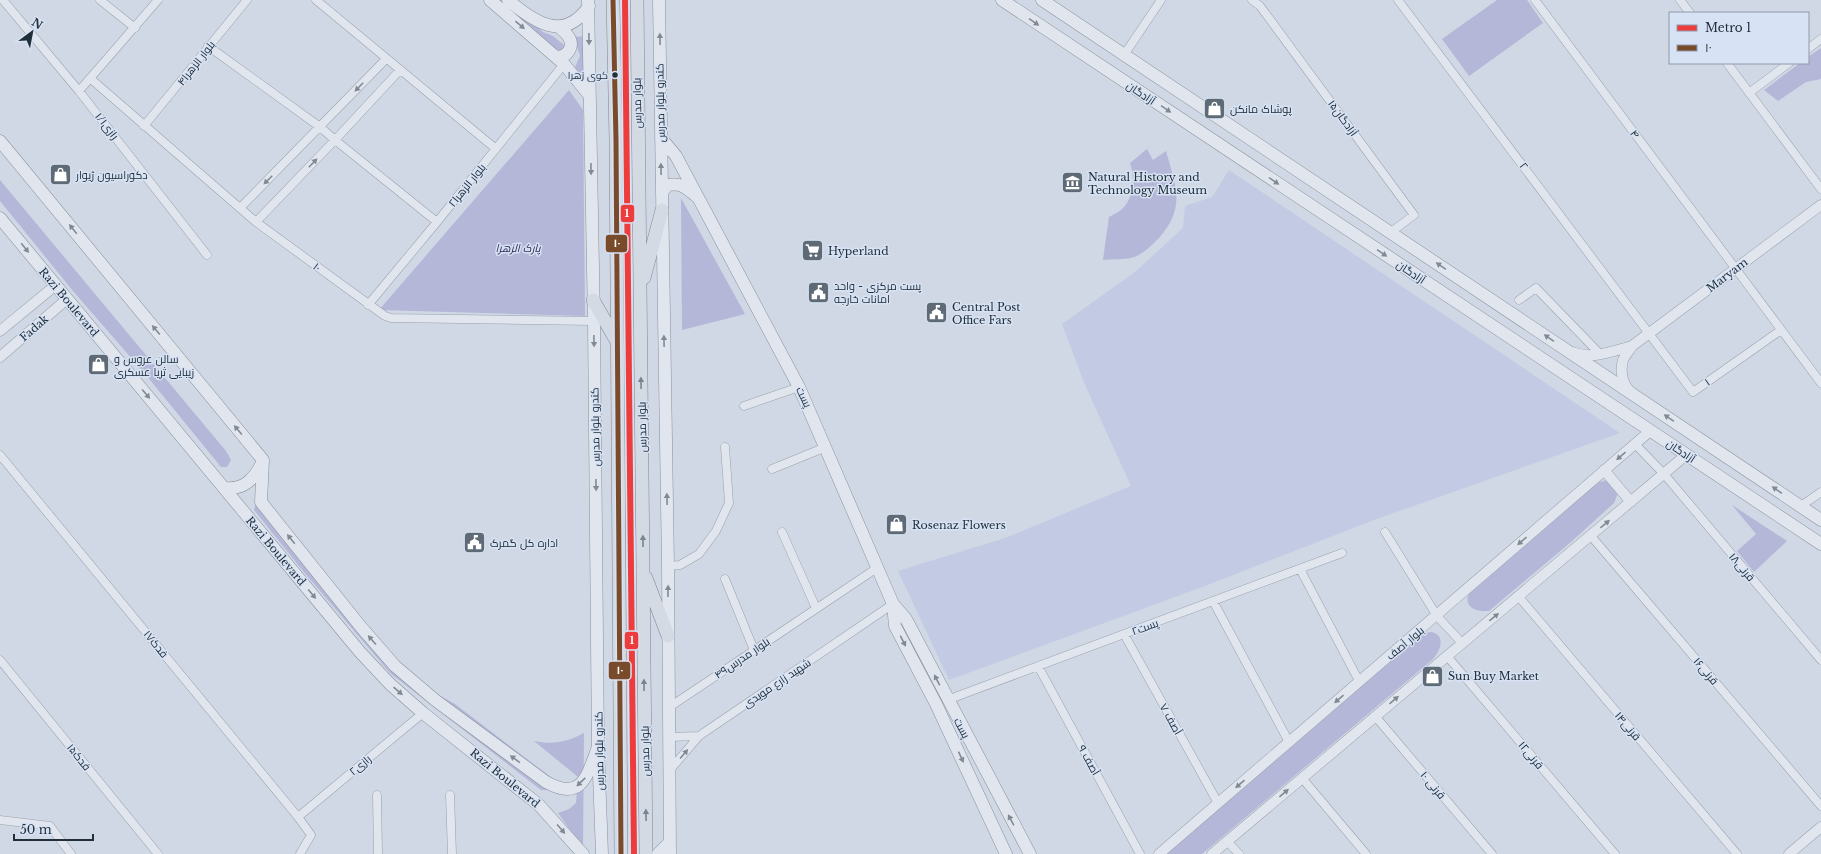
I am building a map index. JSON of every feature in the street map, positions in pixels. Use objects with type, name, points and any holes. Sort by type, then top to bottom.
[{"type":"main road","points":[[490,0],[561,60],[589,95]]},
{"type":"main road","points":[[508,0],[534,20],[548,26],[559,28],[569,37],[571,44],[568,52],[561,60]]},
{"type":"main road","name":"بلوار مدرس","points":[[613,0],[616,140],[621,674],[621,854]]},
{"type":"main road","name":"بلوار مدرس","points":[[637,0],[646,854]]},
{"type":"main road","name":"کندرو بلوار مدرس","points":[[659,0],[668,566],[670,848]]},
{"type":"main road","name":"آزادگان","points":[[1002,0],[1821,544]]},
{"type":"main road","name":"آزادگان","points":[[1042,0],[1821,520]]},
{"type":"main road","points":[[559,28],[582,16],[588,3]]},
{"type":"main road","name":"کندرو بلوار مدرس","points":[[588,3],[594,321],[598,747],[602,854]]},
{"type":"main road","name":"پست","points":[[661,138],[676,156],[799,387],[893,604],[906,619],[1027,853]]},
{"type":"main road","points":[[0,141],[263,460],[252,479],[238,487],[225,488]]},
{"type":"main road","points":[[1290,192],[1303,174]]},
{"type":"main road","name":"پست","points":[[662,192],[668,185],[678,184],[687,188],[698,198]]},
{"type":"main road","points":[[640,295],[662,210]]},
{"type":"main road","name":"Razi Boulevard","points":[[0,218],[360,652],[390,684],[423,713],[539,805],[582,854]]},
{"type":"main road","points":[[593,300],[617,343]]},
{"type":"main road","name":"Razi Boulevard","points":[[263,460],[261,502],[361,627],[390,660],[435,700],[546,782],[557,788],[570,790],[580,784],[587,775],[598,747]]},
{"type":"main road","points":[[643,570],[668,636]]},
{"type":"main road","name":"پست","points":[[893,604],[895,626],[936,704],[1006,854]]},
{"type":"main road","points":[[936,704],[947,700]]},
{"type":"main road","points":[[658,854],[670,848]]},
{"type":"street","name":"رازی۱/۱","points":[[3,0],[79,91],[206,254]]},
{"type":"street","points":[[100,0],[135,28]]},
{"type":"street","points":[[79,91],[158,0]]},
{"type":"street","name":"بلوار الزهرا۴","points":[[144,126],[247,0]]},
{"type":"street","points":[[316,0],[496,149]]},
{"type":"street","points":[[1124,55],[1161,0]]},
{"type":"street","name":"آزادگان۱۵","points":[[1252,0],[1260,6],[1414,215],[1391,232]]},
{"type":"street","name":"۲","points":[[1398,0],[1650,333]]},
{"type":"street","name":"۴","points":[[1535,0],[1821,383]]},
{"type":"street","points":[[1680,0],[1689,12]]},
{"type":"street","points":[[1809,48],[1821,39]]},
{"type":"street","points":[[208,46],[320,127],[437,222]]},
{"type":"street","points":[[240,208],[386,59]]},
{"type":"street","name":"بلوار الزهرا۲","points":[[368,305],[496,149],[561,60]]},
{"type":"street","points":[[1728,64],[1821,189]]},
{"type":"street","points":[[1749,93],[1788,64]]},
{"type":"street","points":[[256,222],[400,70]]},
{"type":"street","name":"۱۰","points":[[91,79],[256,222],[379,313],[391,318],[594,321]]},
{"type":"street","name":"Maryam","points":[[1632,346],[1821,205]]},
{"type":"street","name":"Fadak","points":[[0,331],[56,285]]},
{"type":"street","points":[[1519,300],[1536,288],[1600,354]]},
{"type":"street","name":"Fadak","points":[[0,357],[67,300]]},
{"type":"street","points":[[26,310],[37,312],[40,316],[40,322]]},
{"type":"street","name":"۱","points":[[1650,333],[1693,392],[1782,330]]},
{"type":"street","points":[[1566,350],[1579,355],[1600,354],[1632,346]]},
{"type":"street","points":[[1632,346],[1623,360],[1622,374],[1625,387],[1635,395]]},
{"type":"street","points":[[744,406],[799,387]]},
{"type":"street","name":"بلوار آصف","points":[[1159,854],[1650,431]]},
{"type":"street","name":"قرنی۱۸","points":[[1635,444],[1664,474],[1821,660]]},
{"type":"street","points":[[668,566],[680,565],[699,554],[716,531],[728,504],[725,446]]},
{"type":"street","points":[[772,468],[826,447]]},
{"type":"street","name":"فدک۱۷","points":[[0,455],[298,817],[311,835],[300,854]]},
{"type":"street","points":[[1212,854],[1686,455]]},
{"type":"street","points":[[1604,470],[1631,502]]},
{"type":"street","points":[[1801,506],[1821,492]]},
{"type":"street","points":[[782,532],[816,608]]},
{"type":"street","points":[[1386,532],[1437,616],[1462,643]]},
{"type":"street","name":"قرنی۱۶","points":[[1591,536],[1821,806]]},
{"type":"street","name":"پست۲","points":[[947,700],[1342,553]]},
{"type":"street","name":"بلوار مدرس۴۹","points":[[668,708],[877,568]]},
{"type":"street","points":[[1300,569],[1360,681]]},
{"type":"street","points":[[725,579],[754,650]]},
{"type":"street","name":"قرنی۱۴","points":[[1519,597],[1737,854]]},
{"type":"street","points":[[1213,601],[1289,742]]},
{"type":"street","name":"شهید زارع مویدی","points":[[669,771],[700,736],[893,604]]},
{"type":"street","name":"۷ آصف","points":[[1124,634],[1218,803]]},
{"type":"street","name":"قرنی۱۲","points":[[1447,656],[1615,854]]},
{"type":"street","name":"فدک۱۵","points":[[0,660],[158,854]]},
{"type":"street","name":"۹ آصف","points":[[1038,666],[1140,854]]},
{"type":"street","name":"رازی۲","points":[[298,817],[423,713]]},
{"type":"street","name":"۱۰ قرنی","points":[[1375,716],[1492,854]]},
{"type":"street","points":[[669,737],[700,736]]},
{"type":"street","points":[[1302,778],[1366,854]]},
{"type":"street","points":[[377,795],[378,854]]},
{"type":"street","points":[[450,795],[452,854]]},
{"type":"street","points":[[0,820],[50,826],[71,854]]},
{"type":"street","points":[[1789,854],[1821,827]]},
{"type":"street","points":[[1227,841],[1239,854]]},
{"type":"shaded area","points":[[1229,170],[1620,433],[1374,520],[1205,586],[949,680],[898,571],[1005,538],[1131,486],[1085,385],[1062,324],[1135,272],[1183,228],[1185,206],[1212,197]]},
{"type":"green space","points":[[496,0],[505,0],[543,32],[553,36],[564,45],[564,50],[561,51],[552,48]]},
{"type":"green space","points":[[1497,0],[1527,0],[1543,23],[1469,76],[1442,39]]},
{"type":"green space","points":[[584,36],[587,81],[575,67],[580,56],[574,37]]},
{"type":"green space","points":[[1821,48],[1821,79],[1806,82],[1778,101],[1764,90],[1799,64],[1809,64],[1809,56]]},
{"type":"green space","name":"پارک الزهرا","points":[[569,90],[583,110],[585,316],[379,310]]},
{"type":"green space","points":[[1147,149],[1153,160],[1166,151],[1175,186],[1176,206],[1173,216],[1159,238],[1149,248],[1137,256],[1103,260],[1109,217],[1123,208],[1131,193],[1133,174],[1130,163]]},
{"type":"green space","points":[[0,180],[226,451],[231,460],[227,467],[221,467],[146,375],[73,291],[0,201]]},
{"type":"green space","points":[[681,198],[745,314],[682,330]]},
{"type":"green space","points":[[1607,480],[1618,493],[1614,503],[1571,542],[1489,611],[1479,611],[1469,605],[1468,596],[1470,591],[1593,484]]},
{"type":"green space","points":[[256,503],[394,663],[428,689],[455,704],[552,778],[553,784],[548,790],[541,790],[390,673],[303,571],[254,510]]},
{"type":"green space","points":[[1732,505],[1787,541],[1754,572],[1737,551],[1756,534]]},
{"type":"green space","points":[[1431,632],[1436,634],[1440,640],[1437,653],[1432,660],[1202,854],[1165,854],[1420,634]]},
{"type":"green space","points":[[584,733],[583,848],[558,813],[569,809],[576,803],[578,777],[534,741],[554,743],[572,739]]},
{"type":"metro line","name":"1","points":[[625,0],[634,854]]},
{"type":"transit line","name":"۱۰","points":[[613,0],[616,140],[621,854]]},
{"type":"place","name":"کوی زهرا","points":[[615,75]]},
{"type":"place","name":"پوشاک مانکن","points":[[1215,109]]},
{"type":"place","name":"دکوراسیون ژیوار","points":[[61,175]]},
{"type":"place","name":"Natural History and Technology Museum","points":[[1073,183]]},
{"type":"place","name":"Hyperland","points":[[812,251]]},
{"type":"place","name":"پست مرکزی - واحد امانات خارجه","points":[[819,292]]},
{"type":"place","name":"Central Post Office Fars","points":[[937,313]]},
{"type":"place","name":"سالن عروس و زیبایی ثریا عسکری","points":[[99,365]]},
{"type":"place","name":"Rosenaz Flowers","points":[[896,525]]},
{"type":"place","name":"اداره کل گمرک","points":[[475,543]]},
{"type":"place","name":"Sun Buy Market","points":[[1433,676]]}]
